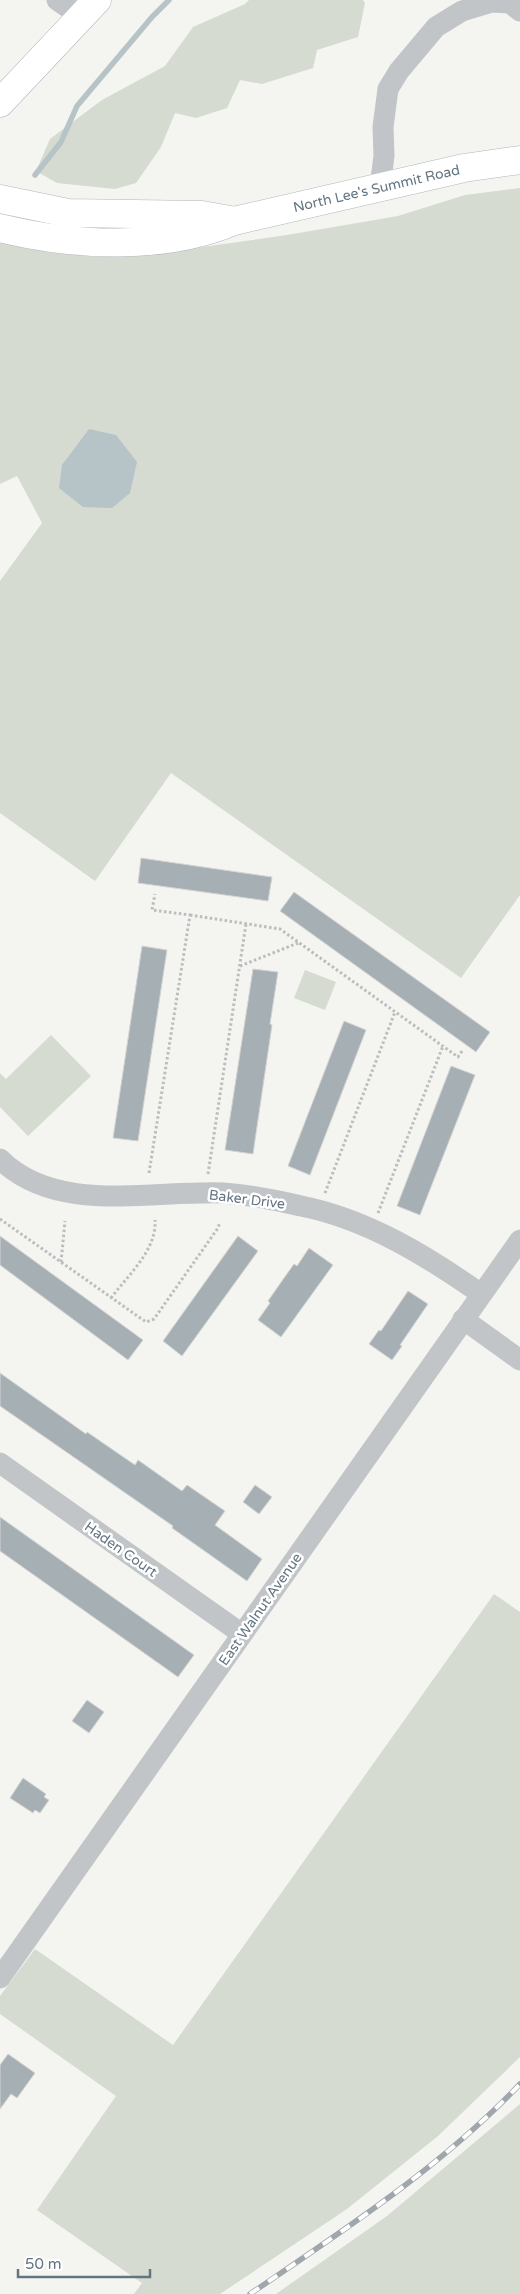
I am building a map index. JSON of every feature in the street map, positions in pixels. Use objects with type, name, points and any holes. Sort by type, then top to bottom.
[{"type":"main road","points":[[1,106],[90,9]]},
{"type":"main road","name":"North Lee's Summit Road","points":[[0,228],[76,240],[174,239],[209,231],[234,220],[464,168],[520,160]]},
{"type":"main road","points":[[0,178],[11,194],[28,206]]},
{"type":"main road","name":"North Lee's Summit Road","points":[[0,199],[68,213],[202,216],[234,220]]},
{"type":"street","points":[[57,0],[90,9]]},
{"type":"street","points":[[380,187],[384,156],[383,127],[388,89],[404,65],[436,27],[462,11],[492,2],[510,3],[520,11]]},
{"type":"street","name":"Baker Drive","points":[[0,1160],[7,1167],[43,1188],[84,1195],[223,1193],[302,1206],[349,1220],[388,1237],[442,1266],[481,1294]]},
{"type":"street","name":"East Walnut Avenue","points":[[0,1978],[520,1240]]},
{"type":"street","points":[[463,1319],[520,1360]]},
{"type":"street","name":"Haden Court","points":[[0,1464],[242,1634]]},
{"type":"path","points":[[155,894],[152,910],[277,928],[458,1056],[462,1050]]},
{"type":"path","points":[[149,1173],[190,916]]},
{"type":"path","points":[[208,1174],[246,924]]},
{"type":"path","points":[[239,966],[298,943]]},
{"type":"path","points":[[322,1200],[395,1012]]},
{"type":"path","points":[[377,1215],[443,1046]]},
{"type":"path","points":[[0,1219],[143,1321],[151,1321],[218,1228],[220,1222]]},
{"type":"path","points":[[111,1298],[150,1247],[155,1235],[155,1220]]},
{"type":"path","points":[[61,1262],[65,1221]]},
{"type":"shaded area","points":[[249,0],[363,0],[365,3],[358,37],[317,50],[313,68],[262,84],[240,80],[227,108],[196,118],[175,113],[161,147],[136,183],[115,189],[57,183],[36,171],[50,139],[102,100],[165,66],[193,27],[245,4]]},
{"type":"shaded area","points":[[520,188],[520,895],[461,978],[171,773],[95,881],[0,813],[0,581],[42,523],[17,476],[0,484],[0,241],[113,252],[188,249],[287,235],[398,216],[465,195]]},
{"type":"shaded area","points":[[89,429],[116,435],[137,462],[130,493],[112,508],[83,507],[59,488],[62,465]]},
{"type":"shaded area","points":[[305,970],[336,982],[325,1010],[294,998]]},
{"type":"shaded area","points":[[51,1035],[91,1076],[28,1136],[0,1107],[0,1073],[6,1079]]},
{"type":"shaded area","points":[[494,1594],[520,1612],[520,2057],[438,2136],[347,2209],[220,2294],[134,2294],[142,2283],[37,2210],[116,2096],[0,2014],[0,1996],[35,1949],[173,2045]]},
{"type":"shaded area","points":[[520,2104],[520,2294],[276,2294],[387,2216]]},
{"type":"building","points":[[141,858],[272,877],[268,901],[138,883]]},
{"type":"building","points":[[294,892],[490,1032],[476,1052],[280,911]]},
{"type":"building","points":[[142,946],[167,950],[138,1141],[113,1138]]},
{"type":"building","points":[[253,969],[278,972],[253,1154],[225,1150]]},
{"type":"building","points":[[344,1021],[366,1030],[310,1175],[288,1166]]},
{"type":"building","points":[[451,1066],[475,1075],[420,1215],[397,1206]]},
{"type":"building","points":[[0,1236],[143,1340],[128,1360],[0,1265]]},
{"type":"building","points":[[238,1236],[258,1251],[182,1356],[163,1341]]},
{"type":"building","points":[[309,1248],[333,1265],[281,1337],[258,1320],[284,1278],[294,1264],[297,1266]]},
{"type":"building","points":[[408,1291],[428,1304],[392,1360],[369,1344],[379,1330],[381,1331]]},
{"type":"building","points":[[0,1373],[86,1434],[87,1432],[135,1465],[138,1460],[182,1491],[187,1485],[225,1511],[215,1525],[262,1559],[247,1581],[172,1528],[173,1526],[0,1406]]},
{"type":"building","points":[[255,1485],[272,1497],[259,1514],[243,1502]]},
{"type":"building","points":[[0,1517],[194,1655],[178,1677],[0,1551]]},
{"type":"building","points":[[87,1700],[104,1712],[89,1733],[72,1721]]},
{"type":"building","points":[[23,1778],[46,1794],[44,1797],[49,1800],[40,1813],[35,1810],[33,1813],[10,1798]]},
{"type":"building","points":[[8,2054],[35,2073],[17,2098],[11,2094],[0,2109],[0,2065]]},
{"type":"waterway","points":[[35,175],[61,142],[77,106],[152,17],[169,0]]},
{"type":"railway","points":[[250,2294],[356,2221],[425,2170],[458,2143],[520,2084]]}]
